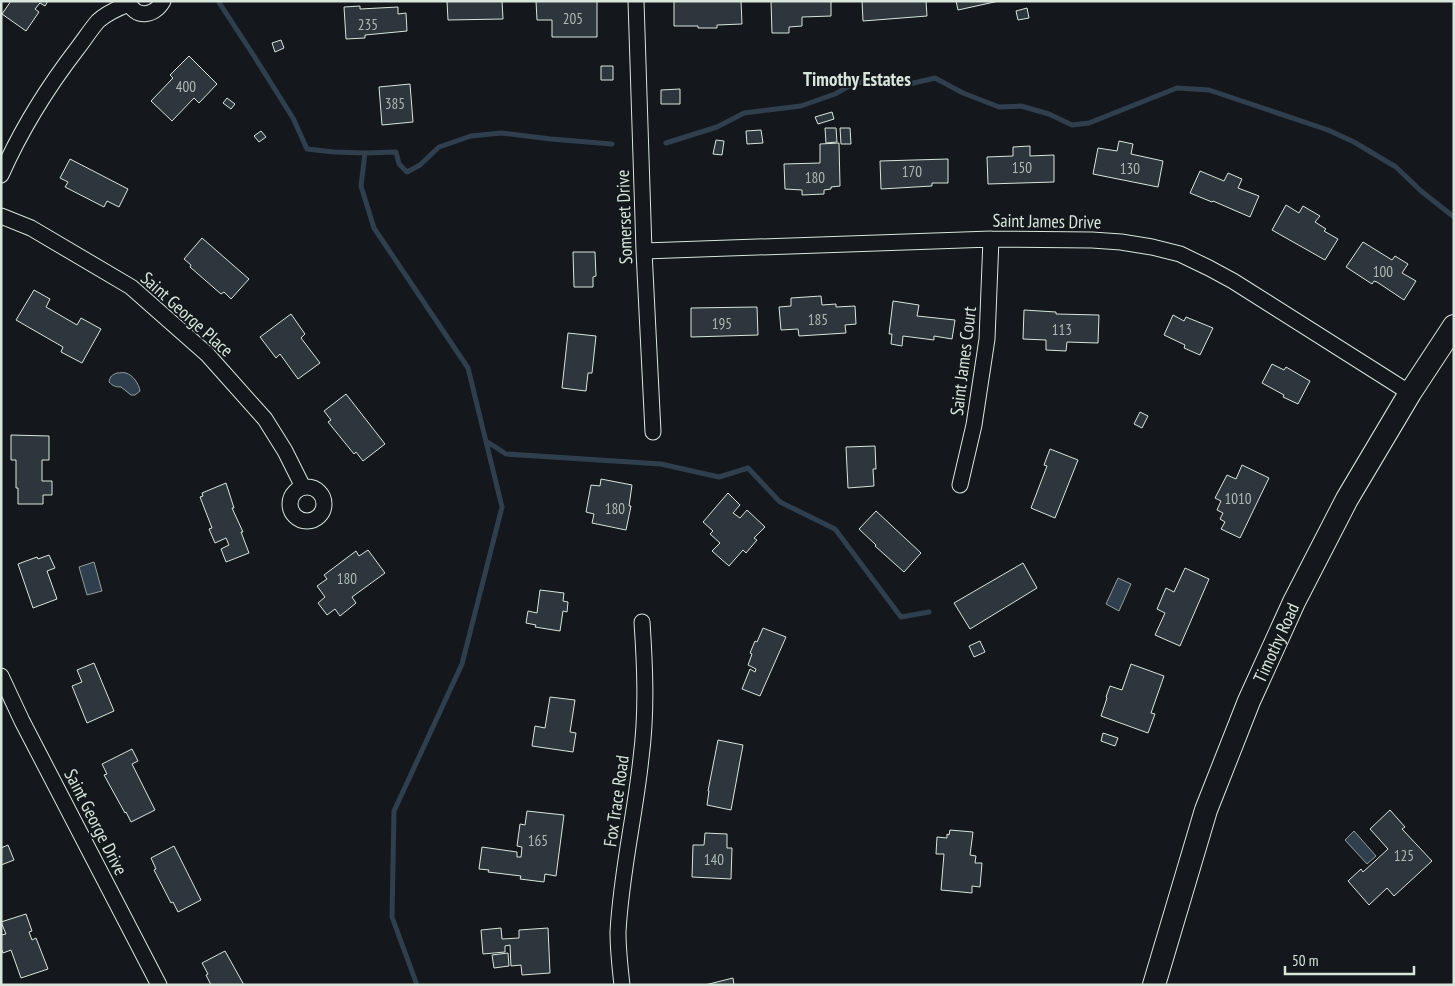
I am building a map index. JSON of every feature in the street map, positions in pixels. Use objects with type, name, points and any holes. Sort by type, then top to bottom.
[{"type":"main road","name":"Timothy Road","points":[[1154,985],[1201,824],[1250,701],[1294,602],[1347,499],[1410,393],[1454,326]]},
{"type":"street","points":[[1,175],[33,112],[57,75],[99,21],[112,11],[128,3],[135,11],[141,14],[148,14],[154,12],[162,1]]},
{"type":"street","name":"Somerset Drive","points":[[636,1],[652,432]]},
{"type":"street","name":"Saint George Place","points":[[1,216],[31,228],[131,286],[207,354],[265,419],[285,451],[302,487]]},
{"type":"street","name":"Saint James Drive","points":[[644,251],[991,239],[1092,240],[1152,247],[1180,254],[1233,281],[1410,393]]},
{"type":"street","name":"Saint James Court","points":[[960,485],[974,425],[988,338],[991,239]]},
{"type":"street","name":"Fox Trace Road","points":[[622,985],[618,933],[645,718],[645,667],[642,622]]},
{"type":"street","name":"Saint George Drive","points":[[1,676],[22,721],[159,985]]},
{"type":"water","points":[[117,373],[129,374],[137,383],[140,391],[135,395],[131,395],[121,387],[109,382],[110,378]]},
{"type":"water","points":[[94,562],[102,591],[87,595],[79,567]]},
{"type":"water","points":[[1118,578],[1131,584],[1119,611],[1106,604]]},
{"type":"water","points":[[1354,831],[1376,856],[1367,864],[1345,840]]},
{"type":"building","points":[[11,1],[48,1],[45,6],[40,3],[35,9],[39,12],[26,31],[2,14]]},
{"type":"building","points":[[447,1],[502,1],[503,19],[448,20]]},
{"type":"building","points":[[536,1],[597,1],[597,37],[552,37],[552,20],[537,20]]},
{"type":"building","points":[[674,1],[741,1],[742,24],[717,25],[717,28],[674,26]]},
{"type":"building","points":[[771,1],[831,1],[831,16],[802,17],[802,26],[789,27],[789,33],[772,33]]},
{"type":"building","points":[[862,1],[926,1],[927,16],[863,21]]},
{"type":"building","points":[[956,1],[999,1],[958,10]]},
{"type":"building","points":[[360,6],[360,9],[398,7],[398,14],[406,13],[407,31],[346,39],[344,7]]},
{"type":"building","points":[[1027,8],[1029,18],[1018,20],[1016,11]]},
{"type":"building","points":[[281,40],[284,48],[275,52],[272,43]]},
{"type":"building","points":[[189,56],[217,84],[199,103],[194,98],[172,121],[151,101],[173,78],[170,75]]},
{"type":"building","points":[[601,66],[613,66],[613,80],[601,80]]},
{"type":"building","points":[[410,84],[413,122],[382,125],[379,87]]},
{"type":"building","points":[[680,89],[680,104],[661,104],[661,90]]},
{"type":"building","points":[[227,98],[235,104],[231,109],[223,103]]},
{"type":"building","points":[[832,112],[834,119],[818,124],[815,117]]},
{"type":"building","points":[[825,128],[836,128],[837,142],[826,143]]},
{"type":"building","points":[[840,128],[850,128],[851,144],[841,144]]},
{"type":"building","points":[[761,130],[763,143],[747,144],[746,131]]},
{"type":"building","points":[[261,131],[266,137],[259,142],[254,136]]},
{"type":"building","points":[[716,140],[724,141],[722,155],[713,154]]},
{"type":"building","points":[[1119,141],[1133,144],[1131,154],[1163,161],[1158,187],[1093,174],[1098,148],[1117,151]]},
{"type":"building","points":[[839,143],[840,186],[824,190],[824,194],[802,195],[802,190],[785,189],[784,164],[820,163],[820,144]]},
{"type":"building","points":[[1030,146],[1030,156],[1054,155],[1054,182],[988,184],[987,157],[1013,156],[1013,147]]},
{"type":"building","points":[[70,159],[128,189],[119,207],[107,201],[104,207],[65,187],[68,182],[60,178]]},
{"type":"building","points":[[948,159],[948,183],[932,183],[932,186],[881,189],[880,161]]},
{"type":"building","points":[[1200,171],[1224,181],[1228,173],[1242,179],[1238,188],[1259,196],[1250,217],[1190,193]]},
{"type":"building","points":[[1286,205],[1299,213],[1303,206],[1320,216],[1315,222],[1326,229],[1324,231],[1338,239],[1325,260],[1272,230]]},
{"type":"building","points":[[202,238],[249,279],[231,299],[224,292],[221,294],[190,267],[191,265],[184,259]]},
{"type":"building","points":[[1363,242],[1392,260],[1395,256],[1408,264],[1402,273],[1416,281],[1404,300],[1377,282],[1374,281],[1372,284],[1346,267]]},
{"type":"building","points":[[573,252],[595,252],[596,276],[593,277],[593,287],[574,287]]},
{"type":"building","points":[[34,290],[50,299],[46,307],[77,325],[81,318],[101,329],[82,363],[61,352],[63,347],[16,320]]},
{"type":"building","points":[[821,296],[822,305],[836,304],[836,307],[855,306],[856,324],[845,325],[846,333],[799,336],[798,329],[781,330],[779,307],[791,306],[791,298]]},
{"type":"building","points":[[893,301],[919,305],[917,316],[955,320],[952,339],[934,336],[934,340],[903,336],[902,346],[891,344],[892,334],[889,334]]},
{"type":"building","points":[[757,307],[758,335],[691,337],[691,308]]},
{"type":"building","points":[[1024,310],[1056,312],[1056,314],[1099,315],[1098,343],[1067,342],[1066,351],[1046,350],[1046,340],[1023,339]]},
{"type":"building","points":[[291,314],[305,334],[301,338],[320,363],[298,379],[280,354],[276,358],[260,337]]},
{"type":"building","points":[[1173,315],[1184,321],[1186,317],[1213,328],[1200,355],[1184,348],[1185,345],[1164,335]]},
{"type":"building","points":[[568,333],[596,336],[592,373],[588,373],[586,391],[562,388]]},
{"type":"building","points":[[1272,364],[1284,370],[1286,367],[1310,381],[1298,404],[1283,397],[1284,395],[1262,383]]},
{"type":"building","points":[[346,394],[385,444],[363,461],[356,452],[354,454],[328,422],[331,420],[324,411]]},
{"type":"building","points":[[1140,412],[1148,416],[1142,428],[1134,424]]},
{"type":"building","points":[[11,435],[49,436],[49,460],[42,460],[42,481],[52,481],[52,495],[43,495],[43,504],[18,504],[16,460],[11,460]]},
{"type":"building","points":[[875,446],[876,469],[873,469],[874,486],[848,488],[846,447]]},
{"type":"building","points":[[1050,449],[1078,460],[1055,518],[1031,508],[1047,466],[1044,465]]},
{"type":"building","points":[[1242,465],[1269,478],[1240,538],[1221,529],[1225,522],[1220,519],[1223,513],[1217,510],[1221,501],[1215,498],[1227,475],[1236,479]]},
{"type":"building","points":[[601,479],[632,485],[629,506],[631,506],[626,530],[592,523],[594,514],[586,512],[591,485],[600,486]]},
{"type":"building","points":[[226,483],[234,508],[232,508],[243,532],[241,532],[249,553],[226,562],[221,549],[229,545],[226,538],[215,543],[209,529],[212,528],[200,497],[203,496],[202,493]]},
{"type":"building","points":[[728,493],[740,505],[733,513],[740,518],[747,510],[765,527],[754,538],[757,540],[746,553],[743,550],[729,566],[712,551],[720,543],[710,534],[713,531],[703,522]]},
{"type":"building","points":[[876,511],[921,553],[904,572],[859,529]]},
{"type":"building","points":[[368,550],[385,573],[352,597],[356,603],[340,616],[335,609],[327,615],[318,603],[325,597],[317,586],[327,579],[324,575],[356,551],[359,556]]},
{"type":"building","points":[[49,555],[55,568],[47,571],[57,599],[33,608],[18,564]]},
{"type":"building","points":[[1023,563],[1037,588],[970,629],[954,603]]},
{"type":"building","points":[[1185,568],[1209,579],[1180,646],[1155,635],[1165,613],[1157,609],[1166,588],[1174,592]]},
{"type":"building","points":[[540,590],[564,593],[563,601],[568,602],[567,612],[563,611],[560,631],[535,627],[536,625],[526,623],[528,611],[537,613]]},
{"type":"building","points":[[763,628],[786,637],[760,696],[742,689],[750,669],[755,672],[756,669],[748,665],[752,654],[750,653]]},
{"type":"building","points":[[980,641],[985,652],[974,657],[969,646]]},
{"type":"building","points":[[94,663],[114,711],[87,723],[72,686],[82,682],[77,670]]},
{"type":"building","points":[[1131,664],[1164,676],[1151,713],[1155,714],[1148,733],[1101,716],[1110,686],[1122,690]]},
{"type":"building","points":[[550,697],[575,700],[570,732],[576,733],[573,752],[532,746],[535,726],[545,728]]},
{"type":"building","points":[[1103,733],[1118,738],[1115,746],[1101,741]]},
{"type":"building","points":[[718,740],[743,745],[731,810],[707,805]]},
{"type":"building","points":[[132,749],[138,761],[132,764],[155,810],[131,822],[104,775],[107,774],[102,764]]},
{"type":"building","points":[[1390,810],[1405,827],[1402,829],[1432,861],[1394,896],[1387,888],[1369,905],[1348,881],[1361,869],[1363,872],[1388,849],[1370,829]]},
{"type":"building","points":[[527,811],[564,815],[556,876],[545,874],[544,882],[520,879],[521,876],[479,869],[482,847],[517,852],[517,857],[521,857],[522,847],[517,846],[520,824],[525,825]]},
{"type":"building","points":[[950,830],[973,832],[970,855],[976,856],[975,863],[982,863],[980,887],[972,886],[972,893],[941,890],[944,854],[936,854],[937,837],[947,838]]},
{"type":"building","points":[[705,833],[727,834],[727,848],[732,848],[731,879],[692,877],[693,845],[704,845]]},
{"type":"building","points":[[8,845],[14,860],[1,865],[1,848]]},
{"type":"building","points":[[174,846],[201,900],[178,912],[173,902],[171,903],[154,870],[156,869],[151,858]]},
{"type":"building","points":[[26,914],[32,931],[29,932],[32,940],[36,938],[48,969],[21,978],[11,950],[3,953],[1,948],[1,935],[6,934],[1,922]]},
{"type":"building","points":[[501,928],[502,939],[519,938],[519,930],[548,928],[550,973],[522,975],[521,965],[511,966],[510,945],[505,946],[505,952],[483,954],[481,930]]},
{"type":"building","points":[[225,951],[244,985],[211,985],[202,963]]},
{"type":"building","points":[[508,953],[509,966],[494,968],[492,955]]},
{"type":"building","points":[[733,978],[734,985],[705,985]]},
{"type":"waterway","points":[[218,1],[293,118],[307,149],[365,153],[361,186],[374,228],[468,368],[502,507],[462,664],[394,811],[392,917],[417,985]]},
{"type":"waterway","points":[[666,143],[717,127],[744,113],[801,106],[835,94],[851,85],[871,79],[905,85],[935,78],[963,93],[999,107],[1021,106],[1049,114],[1072,125],[1089,123],[1177,88],[1209,90],[1328,130],[1354,142],[1396,167],[1421,191],[1454,217]]},
{"type":"waterway","points":[[365,153],[396,152],[399,164],[407,172],[420,165],[439,147],[471,136],[501,133],[612,144]]},
{"type":"waterway","points":[[486,441],[506,454],[661,464],[719,477],[748,468],[780,502],[835,529],[901,617],[929,612]]},
{"type":"district","name":"Timothy Estates","points":[[857,79]]}]
